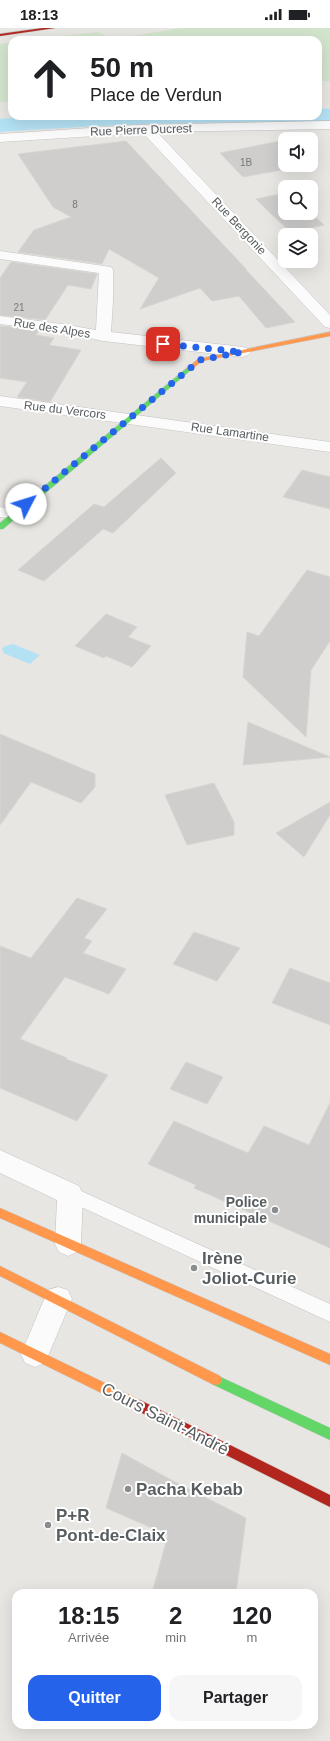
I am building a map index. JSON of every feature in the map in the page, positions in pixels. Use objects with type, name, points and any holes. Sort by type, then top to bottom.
[{"type":"main road","points":[[0,35],[53,28]]},
{"type":"main road","points":[[0,527],[8,513],[131,418],[200,360],[330,334]]},
{"type":"main road","points":[[0,1213],[330,1360]]},
{"type":"main road","points":[[0,1271],[250,1397],[330,1434]]},
{"type":"main road","name":"Cours Saint-André","points":[[0,1337],[330,1501]]},
{"type":"street","name":"Rue Pierre Ducrest","points":[[0,138],[147,128],[330,125]]},
{"type":"street","name":"Rue Bergonie","points":[[147,128],[330,324]]},
{"type":"street","points":[[0,255],[106,270],[104,336]]},
{"type":"street","name":"Rue des Alpes","points":[[0,320],[62,328],[104,336],[242,352]]},
{"type":"street","name":"Rue du Vercors","points":[[0,401],[131,418]]},
{"type":"street","name":"Rue Lamartine","points":[[131,418],[330,446]]},
{"type":"street","points":[[0,1161],[70,1194],[68,1244]]},
{"type":"street","points":[[35,1354],[58,1299]]},
{"type":"lane","points":[[70,1194],[330,1313]]},
{"type":"green space","points":[[181,28],[330,28],[330,81],[322,81],[322,36],[132,36]]},
{"type":"green space","points":[[97,32],[107,36],[63,36]]},
{"type":"green space","points":[[8,43],[8,101],[0,102],[0,44]]},
{"type":"water","points":[[322,108],[330,109],[330,122],[165,124],[0,132],[0,119],[322,120]]},
{"type":"water","points":[[13,644],[40,655],[30,664],[3,653],[3,647]]},
{"type":"building","points":[[126,141],[295,322],[266,328],[239,296],[212,301],[200,288],[140,309],[159,278],[109,249],[102,264],[18,252],[34,230],[71,217],[53,207],[18,154]]},
{"type":"building","points":[[278,141],[278,171],[243,177],[220,153]]},
{"type":"building","points":[[278,194],[278,220],[318,219],[324,225],[309,228],[286,228],[256,199]]},
{"type":"building","points":[[11,262],[97,274],[91,289],[68,285],[45,320],[0,315],[0,278]]},
{"type":"building","points":[[0,326],[39,330],[36,335],[54,338],[49,345],[81,350],[50,402],[17,397],[27,382],[0,378]]},
{"type":"building","points":[[161,458],[176,473],[113,533],[103,529],[44,581],[18,570],[94,504],[104,507]]},
{"type":"building","points":[[302,470],[330,477],[330,509],[283,497]]},
{"type":"building","points":[[307,570],[330,577],[330,641],[311,670],[306,737],[243,677],[247,632],[259,636]]},
{"type":"building","points":[[106,614],[137,627],[128,637],[151,646],[132,667],[106,656],[104,658],[75,646]]},
{"type":"building","points":[[248,722],[330,757],[243,765]]},
{"type":"building","points":[[0,734],[95,774],[95,787],[81,803],[31,782],[0,825]]},
{"type":"building","points":[[214,783],[234,822],[234,835],[187,845],[165,795]]},
{"type":"building","points":[[330,802],[330,815],[304,857],[276,833]]},
{"type":"building","points":[[77,898],[107,909],[84,938],[92,941],[83,953],[126,969],[109,994],[65,977],[20,1039],[108,1075],[77,1121],[0,1088],[0,946],[31,958]]},
{"type":"building","points":[[194,932],[240,948],[217,981],[173,964]]},
{"type":"building","points":[[290,968],[330,983],[330,1025],[272,1003]]},
{"type":"building","points":[[186,1062],[223,1077],[207,1104],[170,1089]]},
{"type":"building","points":[[330,1103],[330,1248],[194,1188],[196,1185],[148,1164],[174,1121],[248,1153],[264,1126],[309,1145]]},
{"type":"building","points":[[122,1453],[246,1518],[237,1589],[153,1589],[168,1535],[106,1508]]},
{"type":"traffic: fast","points":[[0,527],[189,369]]},
{"type":"traffic: fast","points":[[216,1380],[330,1434]]},
{"type":"traffic: slow","points":[[189,369],[200,360],[330,334]]},
{"type":"traffic: slow","points":[[0,1213],[330,1360]]},
{"type":"traffic: slow","points":[[0,1271],[216,1380]]},
{"type":"traffic: slow","points":[[0,1337],[140,1406]]},
{"type":"traffic: jam","points":[[0,35],[53,28]]},
{"type":"traffic: jam","points":[[140,1406],[330,1501]]},
{"type":"place","name":"Police municipale","points":[[275,1210]]},
{"type":"place","name":"Irène Joliot-Curie","points":[[194,1268]]},
{"type":"place","name":"Pacha Kebab","points":[[128,1489]]},
{"type":"place","name":"P+R Pont-de-Claix","points":[[48,1525]]},
{"type":"route","points":[[26,504],[200,360],[242,352],[163,344]]}]
